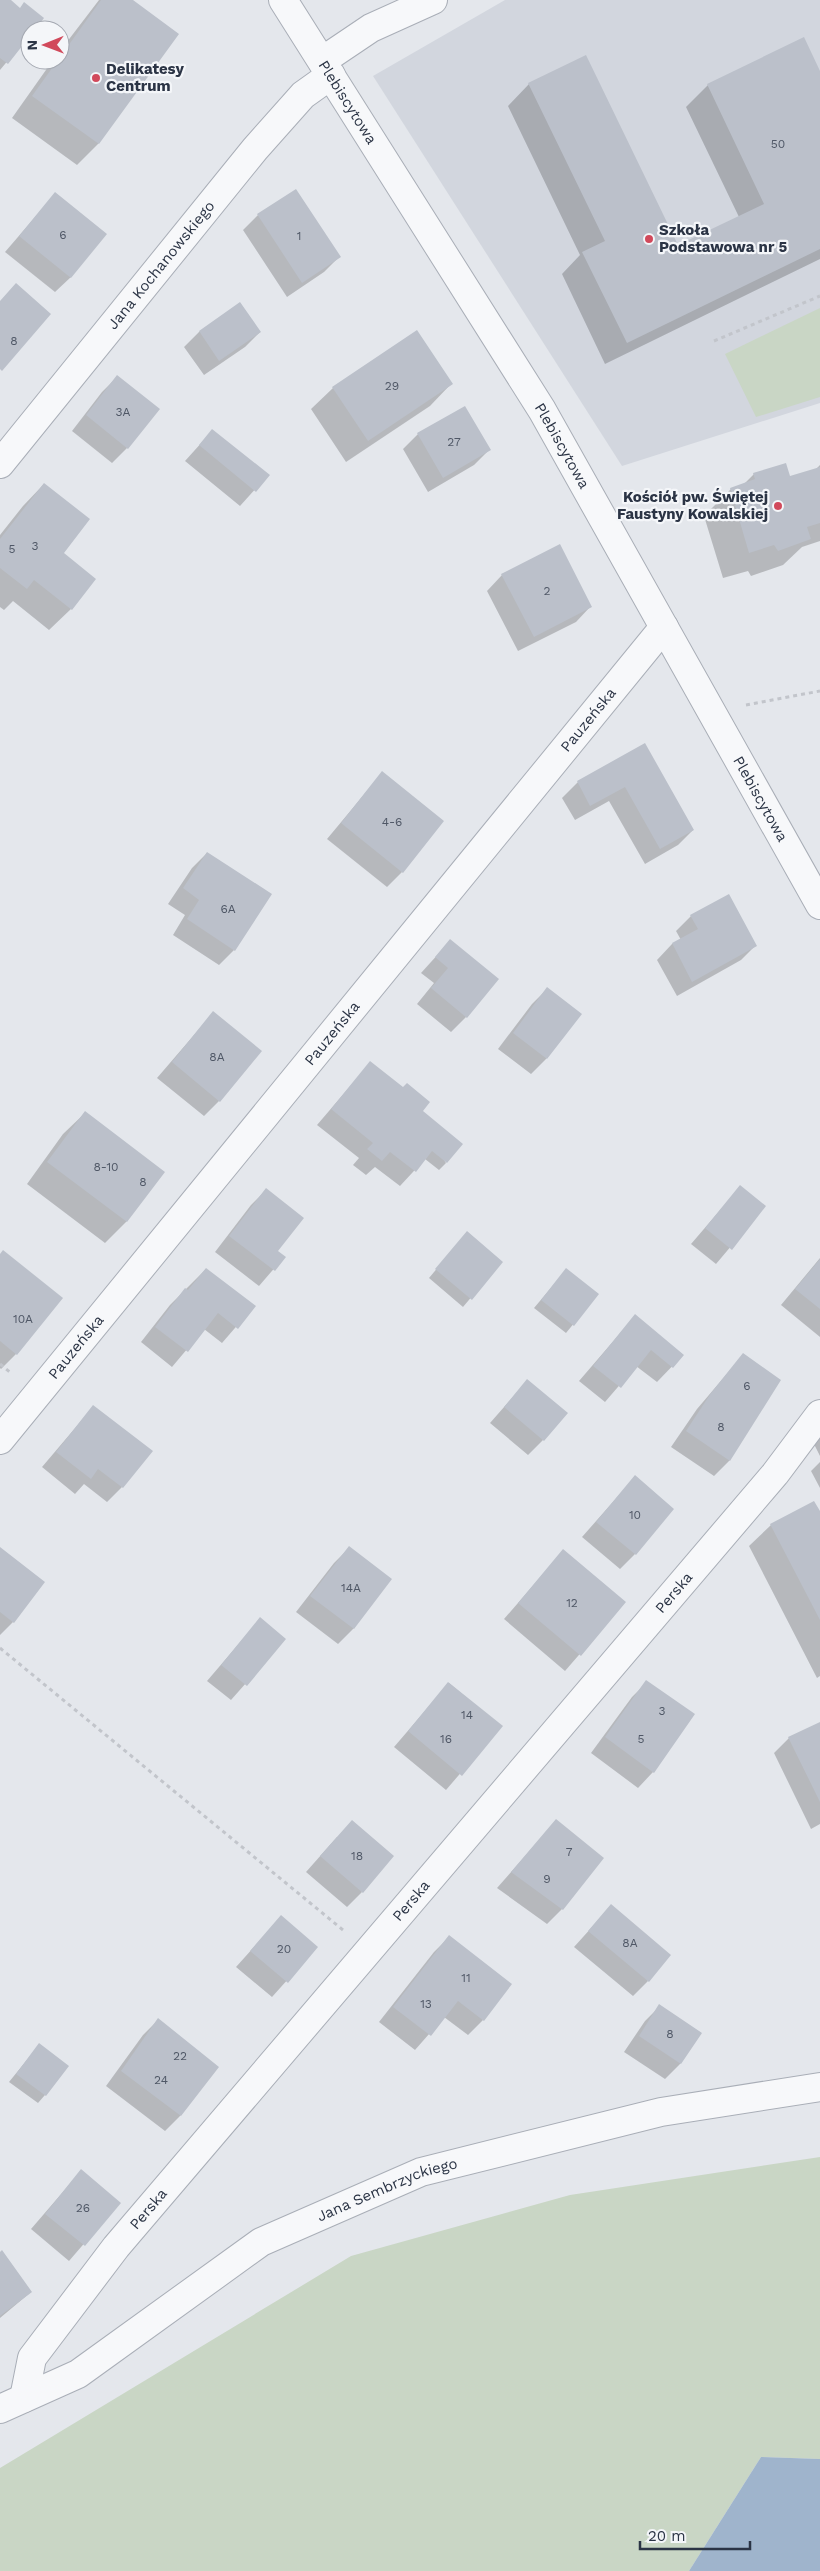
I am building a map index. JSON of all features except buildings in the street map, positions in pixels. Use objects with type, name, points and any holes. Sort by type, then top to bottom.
[{"type":"street","name":"Plebiscytowa","points":[[283,0],[542,410],[820,904]]},
{"type":"street","name":"Jana Kochanowskiego","points":[[0,464],[255,149],[326,68],[371,28],[432,0]]},
{"type":"street","name":"Pauzeńska","points":[[0,1440],[664,627]]},
{"type":"street","name":"Perska","points":[[12,2403],[32,2358],[116,2247],[775,1474],[820,1414]]},
{"type":"street","name":"Jana Sembrzyckiego","points":[[12,2403],[78,2374],[261,2242],[422,2172],[661,2112],[820,2086]]},
{"type":"path","points":[[714,341],[820,296]]},
{"type":"path","points":[[710,710],[820,691]]},
{"type":"path","points":[[0,1648],[368,1950]]},
{"type":"shaded area","name":"Szkoła Podstawowa nr 5","points":[[505,0],[820,0],[820,403],[622,466],[373,76]]},
{"type":"green space","points":[[820,308],[820,397],[756,417],[725,354]]},
{"type":"green space","points":[[820,2157],[820,2459],[761,2457],[689,2571],[0,2571],[0,2468],[351,2256],[570,2195]]},
{"type":"water","points":[[761,2457],[820,2459],[820,2571],[689,2571]]},
{"type":"place","name":"Delikatesy Centrum","points":[[96,78]]},
{"type":"place","name":"Szkoła Podstawowa nr 5","points":[[649,239]]},
{"type":"place","name":"Kościół pw. Świętej Faustyny Kowalskiej","points":[[778,506]]}]
